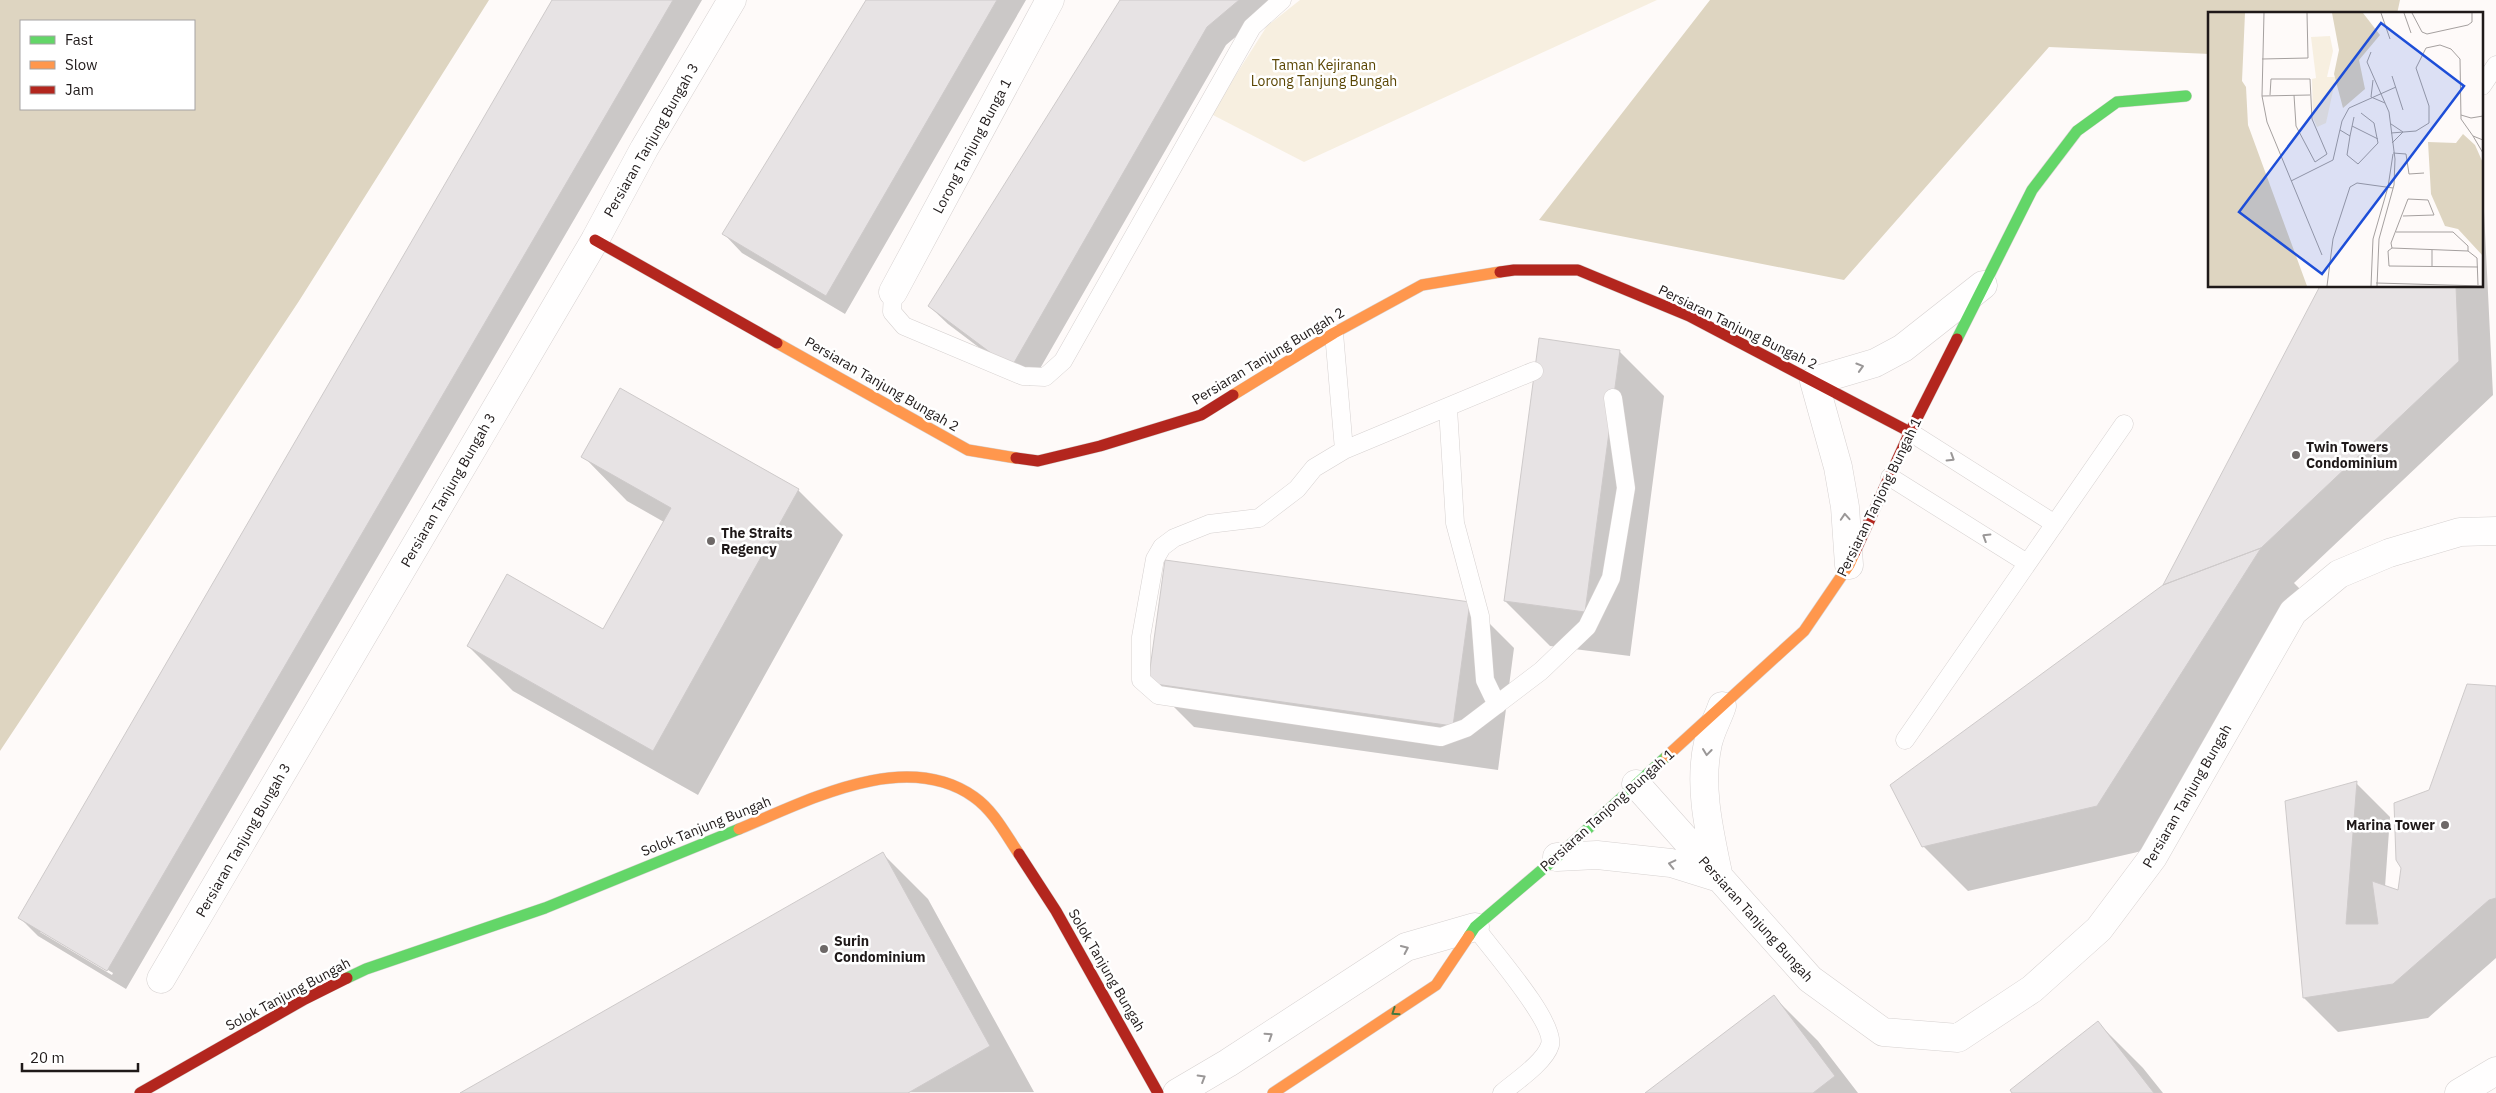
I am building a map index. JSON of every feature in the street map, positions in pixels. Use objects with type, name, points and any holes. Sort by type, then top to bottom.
[{"type":"street","name":"Persiaran Tanjung Bungah 3","points":[[161,979],[595,240],[644,149],[732,0]]},
{"type":"street","name":"Lorong Tanjung Bunga 1","points":[[893,292],[1050,0]]},
{"type":"street","name":"Persiaran Tanjong Bungah 1","points":[[1273,1093],[1436,984],[1475,927],[1557,857],[1804,631],[1849,565],[1910,432],[1982,285],[2032,190],[2077,131],[2116,102],[2186,96]]},
{"type":"street","name":"Persiaran Tanjung Bungah 2","points":[[595,240],[968,450],[1038,461],[1100,446],[1201,415],[1334,333],[1422,284],[1514,270],[1578,270],[1689,316],[1910,432]]},
{"type":"street","points":[[1849,565],[1845,507],[1838,467],[1814,381],[1876,363],[1903,348],[1982,285]]},
{"type":"street","name":"Persiaran Tanjung Bungah","points":[[1636,784],[1810,979],[1883,1032],[1958,1038],[2032,989],[2099,929],[2153,857],[2293,612],[2339,574],[2389,553],[2460,532],[2496,531]]},
{"type":"street","points":[[1557,857],[1597,855],[1662,862],[1719,878],[1706,816],[1705,772],[1708,742],[1722,706]]},
{"type":"street","name":"Solok Tanjung Bungah","points":[[140,1093],[305,999],[366,969],[545,908],[788,808],[864,781],[914,776],[952,783],[976,798],[995,818],[1056,911],[1158,1093]]},
{"type":"street","name":"Persiaran Tanjong Bungah 1","points":[[1177,1093],[1406,947],[1475,927]]},
{"type":"street","points":[[2459,1093],[2496,1071]]},
{"type":"lane","points":[[893,292],[892,312],[904,326],[1023,376],[1045,377],[1063,361],[1252,27],[1282,0]]},
{"type":"lane","points":[[2484,83],[2496,65]]},
{"type":"lane","points":[[1334,333],[1344,450]]},
{"type":"lane","points":[[1534,371],[1344,450],[1314,468],[1297,489],[1259,518],[1209,524],[1174,538],[1162,547],[1155,559],[1141,637],[1141,680],[1158,695],[1441,737],[1466,728],[1541,671],[1587,627],[1611,578],[1626,488],[1614,398]]},
{"type":"lane","points":[[1448,408],[1455,523],[1480,616],[1486,680],[1497,705]]},
{"type":"lane","points":[[1905,740],[2124,424]]},
{"type":"lane","points":[[1910,432],[2054,524]]},
{"type":"lane","points":[[1890,477],[2028,563]]},
{"type":"lane","points":[[1475,927],[1542,1016],[1550,1035],[1550,1044],[1544,1056],[1502,1093]]},
{"type":"green space","name":"Taman Kejiranan Lorong Tanjung Bungah","points":[[1300,0],[1657,0],[1304,162],[1211,114],[1267,26]]},
{"type":"shaded area","points":[[0,0],[489,0],[299,301],[0,751]]},
{"type":"shaded area","points":[[1710,0],[2400,0],[2397,12],[2208,12],[2208,54],[2049,47],[1844,280],[1539,220]]},
{"type":"building","points":[[552,0],[673,0],[107,971],[18,918]]},
{"type":"building","points":[[866,0],[997,0],[826,296],[722,234]]},
{"type":"building","points":[[1120,0],[1239,0],[1207,27],[1011,368],[928,306]]},
{"type":"building","name":"Twin Towers Condominium","points":[[2319,288],[2456,288],[2459,361],[2261,548],[2163,585]]},
{"type":"building","points":[[1539,338],[1620,350],[1585,612],[1504,601]]},
{"type":"building","name":"The Straits Regency","points":[[620,388],[799,489],[653,751],[467,646],[507,574],[603,629],[671,508],[581,457]]},
{"type":"building","points":[[2261,548],[2097,806],[1922,847],[1890,785],[2163,585]]},
{"type":"building","points":[[1165,560],[1470,602],[1453,726],[1148,683]]},
{"type":"building","name":"Marina Tower","points":[[2467,684],[2496,686],[2496,898],[2489,900],[2393,984],[2303,998],[2285,801],[2357,781],[2346,924],[2378,924],[2372,881],[2398,890],[2401,868],[2396,860],[2394,803],[2429,790]]},
{"type":"building","name":"Surin Condominium","points":[[883,852],[990,1046],[908,1093],[460,1093]]},
{"type":"building","points":[[1774,995],[1835,1076],[1813,1093],[1645,1093]]},
{"type":"building","points":[[2098,1021],[2154,1093],[2012,1093],[2010,1090]]},
{"type":"traffic: fast","points":[[1957,339],[2032,190],[2077,131],[2117,102],[2186,96]]},
{"type":"traffic: fast","points":[[1469,936],[1475,927],[1557,857],[1667,756]]},
{"type":"traffic: fast","points":[[347,978],[366,969],[545,908],[739,829]]},
{"type":"traffic: slow","points":[[1233,395],[1334,333],[1422,285],[1500,272]]},
{"type":"traffic: slow","points":[[777,343],[968,450],[1016,458]]},
{"type":"traffic: slow","points":[[1667,756],[1804,631],[1849,565],[1854,554]]},
{"type":"traffic: slow","points":[[739,829],[795,805],[856,784],[887,778],[918,777],[947,783],[974,797],[994,816],[1019,854]]},
{"type":"traffic: slow","points":[[1273,1093],[1436,985],[1469,936]]},
{"type":"traffic: jam","points":[[595,240],[777,343]]},
{"type":"traffic: jam","points":[[1500,272],[1514,270],[1578,270],[1689,316],[1910,432]]},
{"type":"traffic: jam","points":[[1854,554],[1910,432],[1957,339]]},
{"type":"traffic: jam","points":[[1016,458],[1038,461],[1100,446],[1201,415],[1233,395]]},
{"type":"traffic: jam","points":[[1019,854],[1056,911],[1158,1093]]},
{"type":"traffic: jam","points":[[140,1093],[305,999],[347,978]]},
{"type":"place","name":"Twin Towers Condominium","points":[[2296,455]]},
{"type":"place","name":"The Straits Regency","points":[[711,541]]},
{"type":"place","name":"Marina Tower","points":[[2445,825]]},
{"type":"place","name":"Surin Condominium","points":[[824,949]]}]
